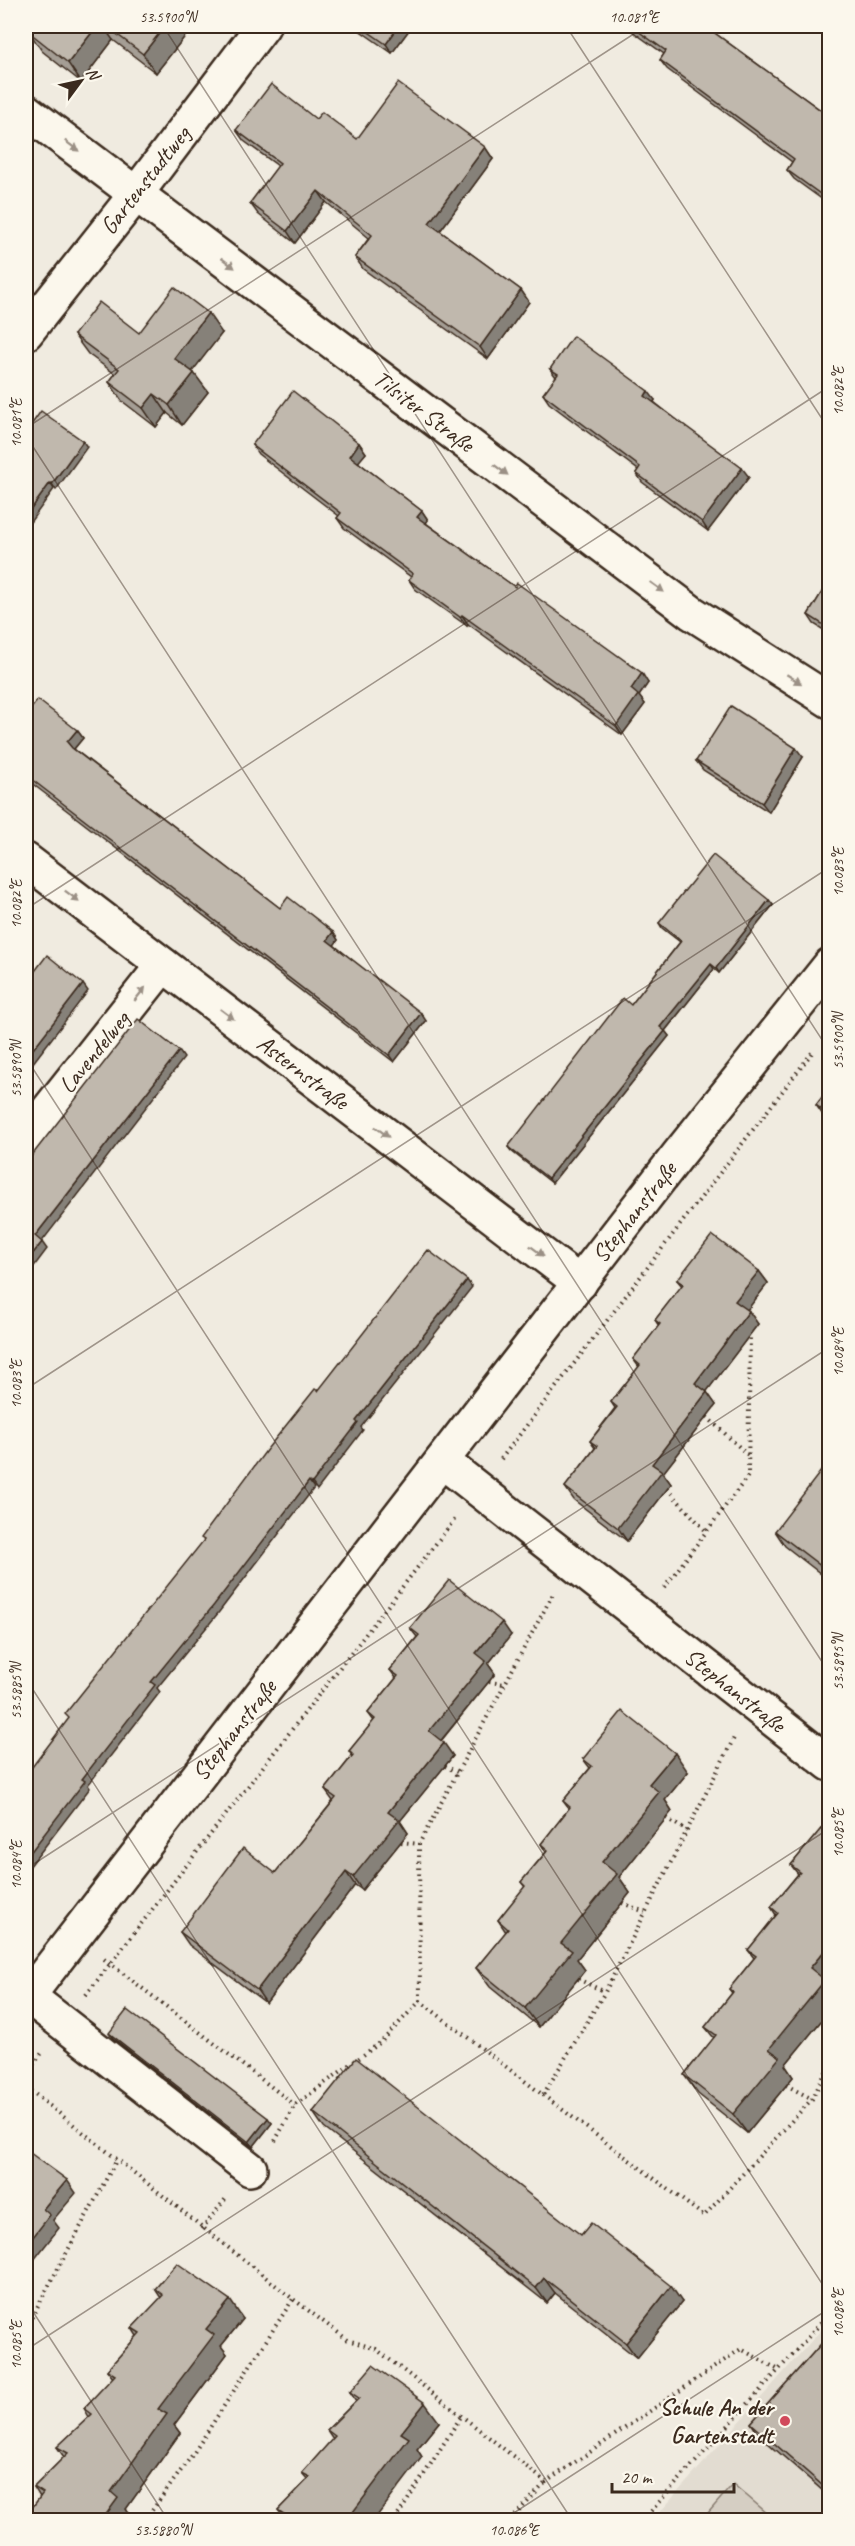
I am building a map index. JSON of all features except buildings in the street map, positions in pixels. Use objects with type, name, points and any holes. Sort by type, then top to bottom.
[{"type":"street","name":"Gartenstadtweg","points":[[26,333],[136,194],[262,26]]},
{"type":"street","name":"Tilsiter Straße","points":[[26,111],[692,613],[830,701]]},
{"type":"street","name":"Asternstraße","points":[[26,860],[580,1283]]},
{"type":"street","name":"Lavendelweg","points":[[26,1138],[163,965]]},
{"type":"street","name":"Stephanstraße","points":[[27,1997],[580,1283],[830,965]]},
{"type":"street","name":"Stephanstraße","points":[[442,1461],[830,1764]]},
{"type":"street","points":[[27,1997],[65,2024],[250,2169]]},
{"type":"path","points":[[26,2074],[478,1490],[815,1048]]},
{"type":"path","points":[[642,1617],[748,1476],[750,1334]]},
{"type":"path","points":[[707,1417],[749,1456]]},
{"type":"path","points":[[667,1490],[706,1531]]},
{"type":"path","points":[[202,2229],[275,2140],[296,2105],[381,2042],[420,2001],[418,1844],[570,1562]]},
{"type":"path","points":[[489,1682],[504,1684]]},
{"type":"path","points":[[543,2095],[605,1992],[752,1703]]},
{"type":"path","points":[[445,1766],[457,1772]]},
{"type":"path","points":[[666,1818],[687,1831]]},
{"type":"path","points":[[401,1842],[418,1844]]},
{"type":"path","points":[[622,1903],[645,1912]]},
{"type":"path","points":[[74,1936],[296,2105]]},
{"type":"path","points":[[578,1979],[605,1992]]},
{"type":"path","points":[[420,2001],[704,2216],[812,2098],[830,2064]]},
{"type":"path","points":[[786,2085],[812,2098]]},
{"type":"path","points":[[26,2087],[293,2299],[348,2340],[376,2349],[546,2482]]},
{"type":"path","points":[[26,2328],[117,2159]]},
{"type":"path","points":[[145,2520],[193,2454],[293,2299]]},
{"type":"path","points":[[643,2520],[830,2313]]},
{"type":"path","points":[[511,2520],[546,2482],[741,2349],[779,2370]]},
{"type":"path","points":[[395,2520],[462,2415]]},
{"type":"shaded area","name":"Schule An der Gartenstadt","points":[[829,2321],[829,2520],[653,2520]]},
{"type":"shaded area","points":[[733,2484],[775,2520],[702,2520]]},
{"type":"place","name":"Schule An der Gartenstadt","points":[[785,2421]]}]
